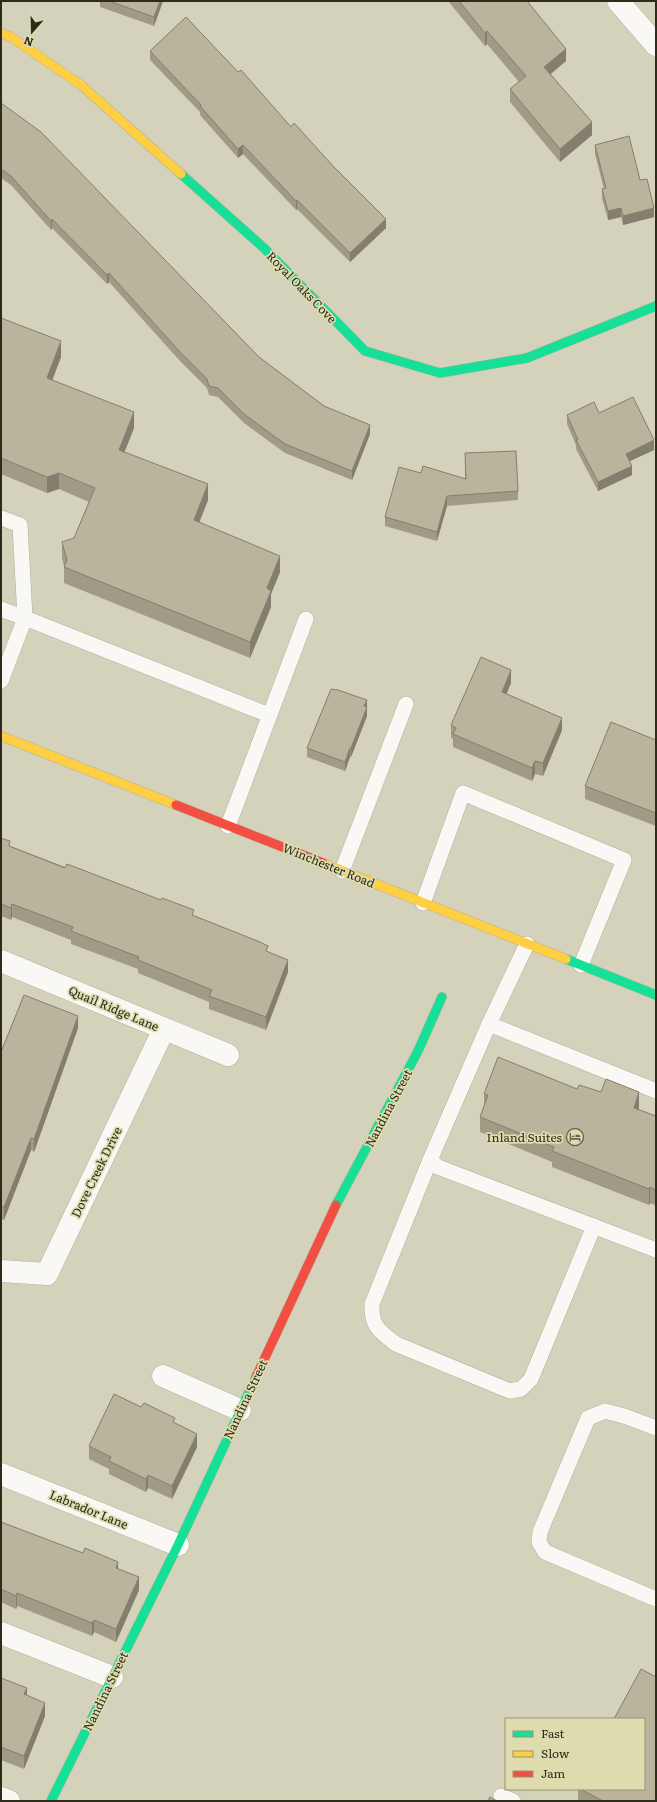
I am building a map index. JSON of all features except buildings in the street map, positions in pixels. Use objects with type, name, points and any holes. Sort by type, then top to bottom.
[{"type":"street","points":[[618,1],[656,45]]},
{"type":"street","name":"Royal Oaks Cove","points":[[1,33],[10,37],[81,85],[264,248],[365,352],[440,372],[527,358],[656,306]]},
{"type":"street","name":"Winchester Road","points":[[1,736],[656,994]]},
{"type":"street","name":"Quail Ridge Lane","points":[[1,961],[228,1055]]},
{"type":"street","name":"Nandina Street","points":[[50,1801],[178,1544],[343,1191],[418,1051],[442,997]]},
{"type":"street","name":"Dove Creek Drive","points":[[1,1271],[47,1274],[164,1029]]},
{"type":"street","points":[[164,1376],[240,1410]]},
{"type":"street","name":"Labrador Lane","points":[[1,1474],[178,1544]]},
{"type":"street","points":[[1,1633],[112,1677]]},
{"type":"street","points":[[1,1798],[8,1801]]},
{"type":"lane","points":[[1,518],[20,525],[25,618],[1,681]]},
{"type":"lane","points":[[1,609],[269,716]]},
{"type":"lane","points":[[228,826],[306,619]]},
{"type":"lane","points":[[342,871],[406,704]]},
{"type":"lane","points":[[423,903],[463,793],[624,860],[582,965]]},
{"type":"lane","points":[[527,944],[488,1024],[430,1160],[372,1304],[371,1317],[380,1331],[396,1344],[510,1391],[521,1389],[531,1379],[594,1226]]},
{"type":"lane","points":[[488,1024],[656,1091]]},
{"type":"lane","points":[[430,1160],[438,1167],[656,1250]]},
{"type":"lane","points":[[656,1428],[624,1416],[605,1411],[588,1418],[540,1532],[539,1542],[545,1552],[656,1599]]},
{"type":"traffic: fast","points":[[181,174],[264,248],[365,351],[440,373],[527,358],[656,306]]},
{"type":"traffic: fast","points":[[566,959],[656,995]]},
{"type":"traffic: fast","points":[[336,1205],[418,1051],[442,997]]},
{"type":"traffic: fast","points":[[51,1801],[178,1545],[256,1377]]},
{"type":"traffic: slow","points":[[1,33],[11,37],[81,85],[181,174]]},
{"type":"traffic: slow","points":[[1,736],[176,805]]},
{"type":"traffic: slow","points":[[323,863],[566,959]]},
{"type":"traffic: jam","points":[[176,805],[323,863]]},
{"type":"traffic: jam","points":[[256,1377],[336,1205]]},
{"type":"place","name":"Inland Suites","points":[[575,1137]]}]
